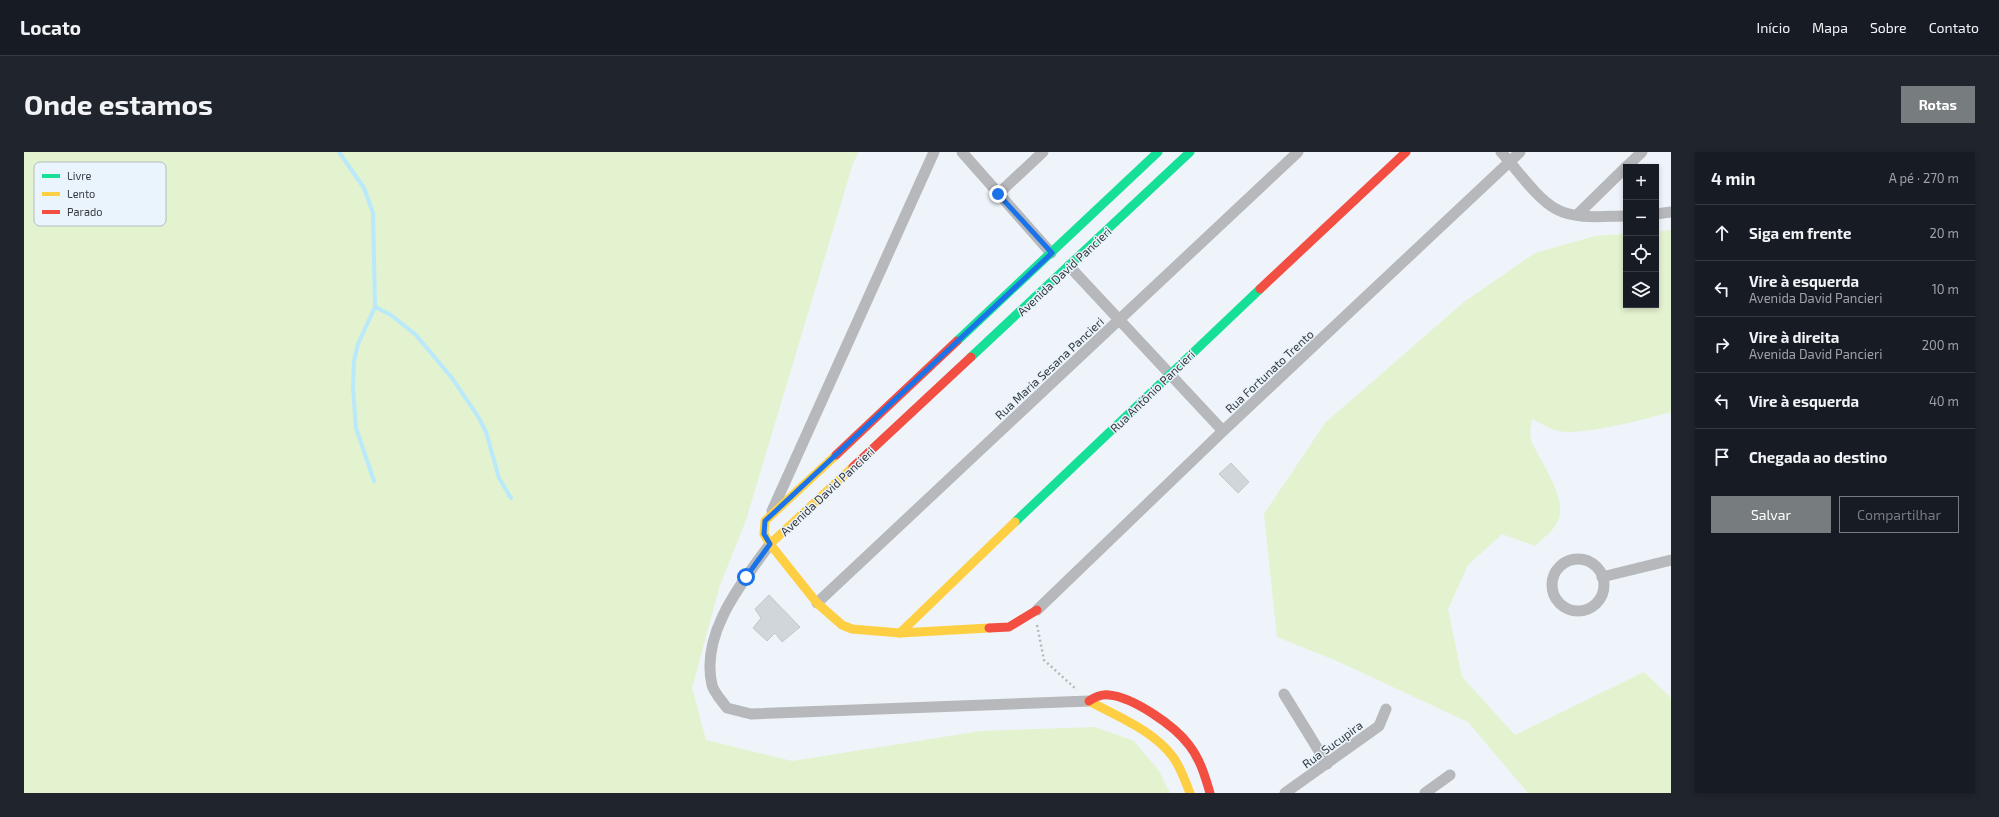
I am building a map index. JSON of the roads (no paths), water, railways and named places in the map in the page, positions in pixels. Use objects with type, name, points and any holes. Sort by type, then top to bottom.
[{"type":"street","points":[[770,517],[934,152]]},
{"type":"street","points":[[962,152],[1052,253]]},
{"type":"street","points":[[998,194],[1043,152]]},
{"type":"street","name":"Avenida David Pancieri","points":[[1158,152],[765,521],[764,530],[770,544],[1190,152]]},
{"type":"street","name":"Rua Maria Sesana Pancieri","points":[[817,603],[1298,152]]},
{"type":"street","name":"Rua Antônio Pancieri","points":[[900,633],[1169,374],[1406,152]]},
{"type":"street","points":[[1501,152],[1547,202],[1557,210],[1577,215],[1623,216]]},
{"type":"street","name":"Rua Fortunato Trento","points":[[1037,610],[1223,431],[1520,152]]},
{"type":"street","points":[[1629,164],[1642,152]]},
{"type":"street","points":[[1577,215],[1623,170]]},
{"type":"street","points":[[1659,214],[1671,212]]},
{"type":"street","points":[[1069,266],[1223,431]]},
{"type":"street","points":[[1037,610],[1008,627],[900,633],[852,629],[842,625],[817,603],[770,544],[725,612],[714,637],[711,662],[712,686],[728,708],[751,714],[1089,700],[1100,695],[1112,694],[1158,717],[1186,741],[1203,772],[1210,793]]},
{"type":"street","points":[[1572,560],[1587,561],[1594,565],[1602,577],[1603,591],[1601,598],[1590,608],[1576,611],[1569,610],[1562,606],[1554,594],[1552,587],[1555,573],[1560,567],[1572,560]]},
{"type":"street","points":[[1602,577],[1671,560]]},
{"type":"street","points":[[1284,694],[1327,764]]},
{"type":"street","points":[[1089,700],[1137,726],[1166,747],[1176,761],[1190,793]]},
{"type":"street","name":"Rua Sucupira","points":[[1285,793],[1379,726],[1386,709]]},
{"type":"street","points":[[1424,793],[1450,774]]},
{"type":"waterway","points":[[339,152],[364,188],[373,213],[375,307],[358,344],[354,361],[353,388],[356,428],[374,481]]},
{"type":"waterway","points":[[375,307],[391,315],[416,335],[452,378],[479,418],[486,432],[499,478],[511,498]]}]
